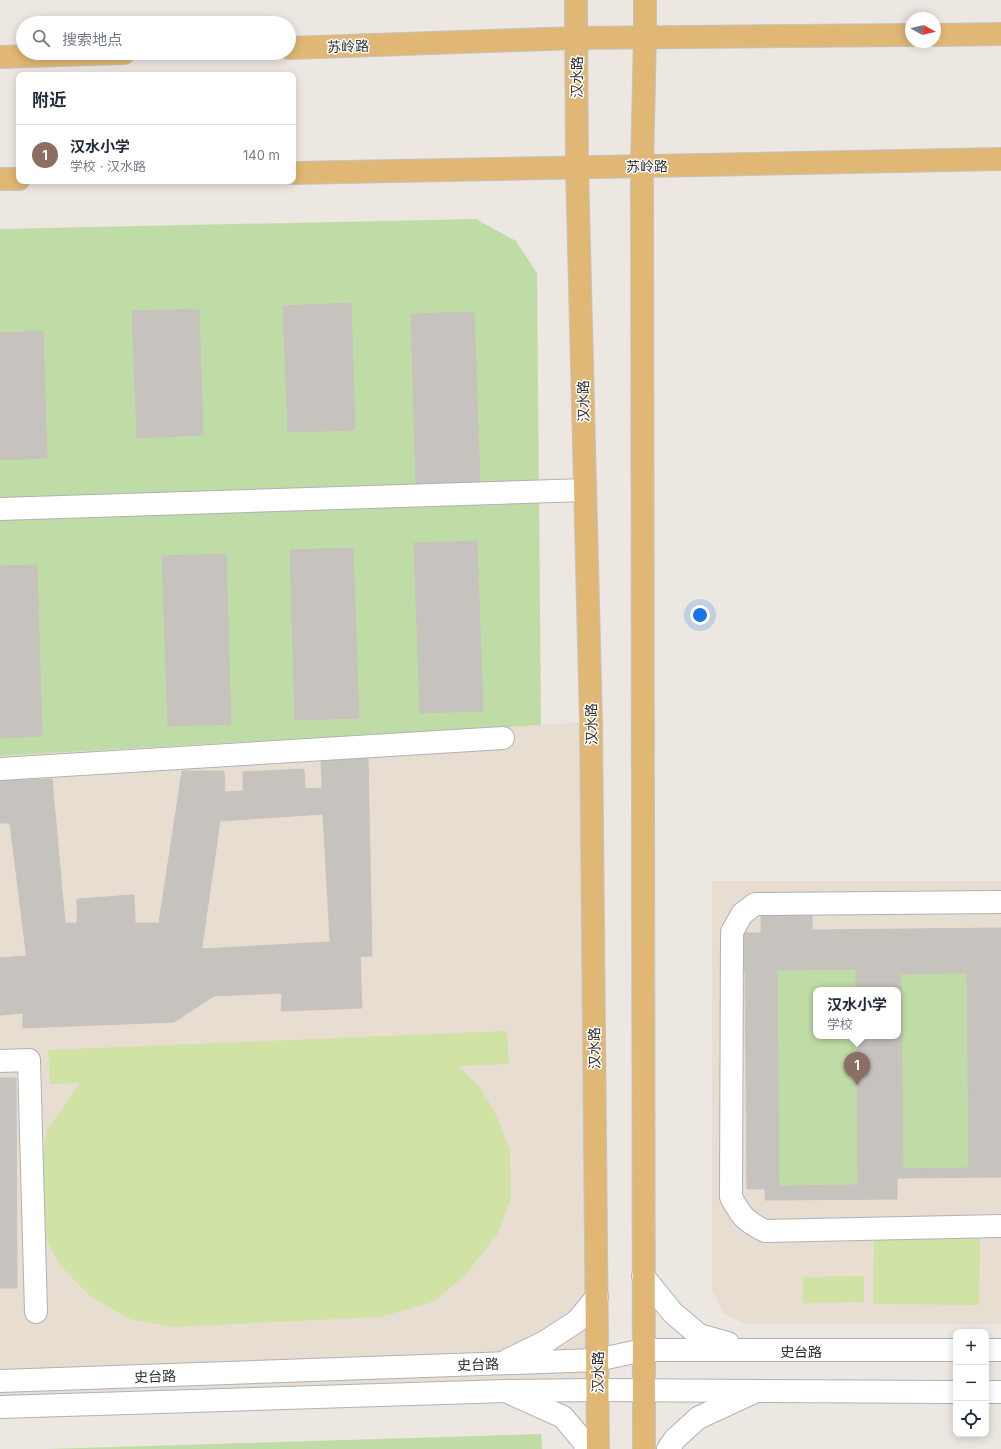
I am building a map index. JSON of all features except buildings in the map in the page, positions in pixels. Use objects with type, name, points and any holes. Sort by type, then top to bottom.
[{"type":"main road","name":"汉水路","points":[[576,0],[577,167],[591,722],[598,1449]]},
{"type":"main road","points":[[644,1449],[642,166],[645,0]]},
{"type":"main road","points":[[941,35],[1001,34]]},
{"type":"main road","name":"苏岭路","points":[[296,48],[576,38],[905,35]]},
{"type":"main road","points":[[0,57],[16,56]]},
{"type":"main road","name":"苏岭路","points":[[296,173],[1001,159]]},
{"type":"main road","points":[[0,179],[16,179]]},
{"type":"street","points":[[0,509],[585,490]]},
{"type":"street","points":[[0,769],[503,738]]},
{"type":"street","points":[[1001,902],[755,904],[742,914],[732,932],[731,1181],[731,1197],[739,1214],[752,1224],[765,1231],[1001,1226]]},
{"type":"street","points":[[0,1061],[30,1060],[36,1312]]},
{"type":"street","points":[[643,1276],[673,1313],[699,1335],[754,1350]]},
{"type":"street","points":[[501,1363],[545,1342],[577,1321],[597,1297]]},
{"type":"street","name":"史台路","points":[[0,1381],[597,1360],[643,1350],[953,1350]]},
{"type":"street","points":[[989,1350],[1001,1350]]},
{"type":"street","name":"史台路","points":[[0,1407],[506,1391],[643,1390],[953,1392]]},
{"type":"street","points":[[506,1391],[563,1417],[584,1442],[586,1449]]},
{"type":"street","points":[[668,1449],[675,1439],[698,1418],[757,1391]]},
{"type":"street","points":[[989,1392],[1001,1392]]},
{"type":"shaded area","points":[[591,722],[597,1390],[0,1407],[0,756]]},
{"type":"shaded area","points":[[712,881],[1001,881],[1001,1324],[746,1324],[723,1313],[712,1289]]},
{"type":"green space","points":[[476,219],[516,241],[537,273],[541,725],[0,756],[0,229]]},
{"type":"green space","points":[[856,969],[856,987],[813,987],[813,1039],[857,1039],[858,1185],[779,1186],[777,970]]},
{"type":"green space","points":[[967,973],[969,1168],[903,1169],[901,974]]},
{"type":"green space","points":[[507,1031],[509,1064],[458,1066],[479,1086],[495,1112],[510,1150],[511,1198],[497,1235],[465,1275],[433,1302],[380,1317],[173,1327],[130,1319],[91,1297],[59,1264],[38,1223],[38,1181],[47,1130],[80,1083],[50,1084],[48,1050]]},
{"type":"green space","points":[[874,1235],[980,1237],[979,1305],[873,1304]]},
{"type":"green space","points":[[864,1276],[864,1302],[803,1303],[803,1277]]},
{"type":"green space","points":[[541,1434],[542,1449],[46,1449]]},
{"type":"place","name":"汉水小学","points":[[857,1085]]}]
